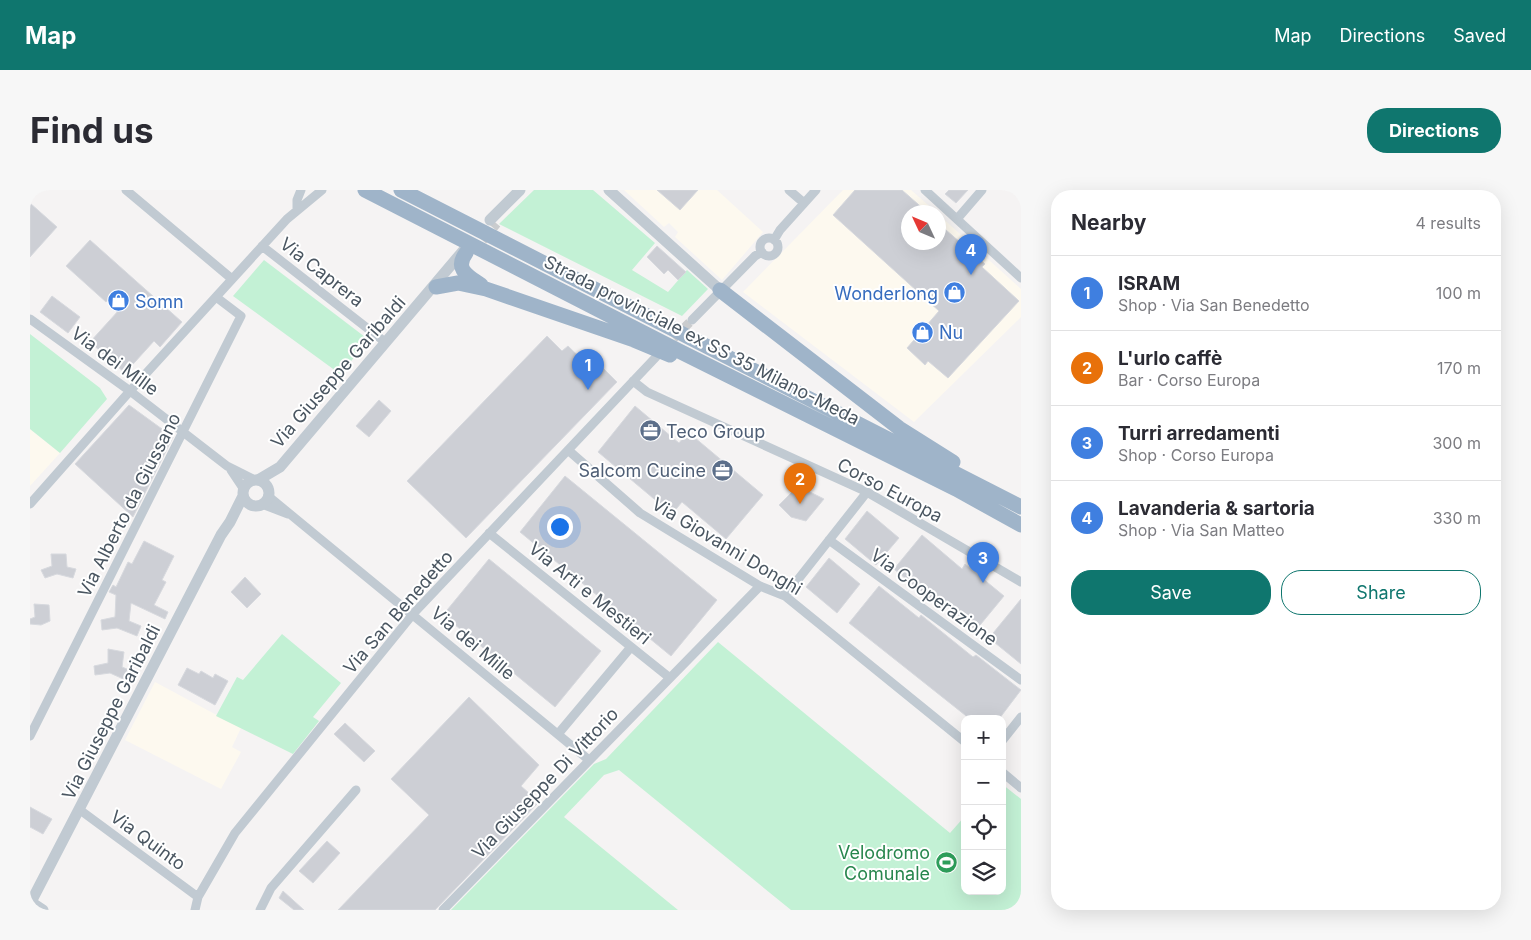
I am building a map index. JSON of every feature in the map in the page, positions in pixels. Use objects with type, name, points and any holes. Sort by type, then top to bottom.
[{"type":"highway","name":"Strada provinciale ex SS 35 Milano-Meda","points":[[365,190],[464,252],[487,252],[638,336],[745,382],[956,489],[1021,525]]},
{"type":"highway","name":"Strada provinciale ex SS 35 Milano-Meda","points":[[401,190],[1015,504]]},
{"type":"highway","points":[[464,252],[463,270],[486,289]]},
{"type":"highway","points":[[436,287],[458,283],[486,289],[638,336]]},
{"type":"highway","points":[[720,290],[899,428],[968,471],[1015,504]]},
{"type":"street","points":[[126,190],[232,279]]},
{"type":"street","points":[[297,210],[297,200],[302,190]]},
{"type":"street","points":[[30,504],[262,246],[297,210],[322,190]]},
{"type":"street","points":[[609,190],[720,290]]},
{"type":"street","points":[[789,190],[804,202]]},
{"type":"street","points":[[774,240],[780,230],[816,190]]},
{"type":"street","points":[[925,190],[1021,278]]},
{"type":"street","points":[[957,219],[982,190]]},
{"type":"street","points":[[493,221],[518,192]]},
{"type":"street","points":[[770,238],[774,240],[778,248],[775,254],[766,256],[762,252],[760,248],[763,241],[770,238]]},
{"type":"street","name":"Via Caprera","points":[[262,246],[385,342]]},
{"type":"street","name":"Via Giuseppe Garibaldi","points":[[423,300],[464,252]]},
{"type":"street","name":"Via Giuseppe Garibaldi","points":[[221,535],[263,500],[280,467],[385,342],[464,252]]},
{"type":"street","points":[[692,320],[755,256],[762,252]]},
{"type":"street","name":"Via Alberto da Giussano","points":[[30,736],[241,316],[216,297]]},
{"type":"street","name":"Via dei Mille","points":[[30,319],[130,391],[228,466],[256,480]]},
{"type":"street","name":"Via San Benedetto","points":[[194,910],[198,896],[235,833],[413,614],[656,357]]},
{"type":"street","name":"Corso Europa","points":[[633,381],[647,392],[867,492],[1021,582]]},
{"type":"street","name":"Via Giovanni Donghi","points":[[568,450],[640,513],[760,586],[785,596],[961,739]]},
{"type":"street","name":"Via dei Mille","points":[[228,466],[243,492]]},
{"type":"street","name":"Via Giuseppe Garibaldi","points":[[256,480],[280,467]]},
{"type":"street","points":[[256,480],[266,485],[263,500],[247,503],[243,492],[248,482],[256,480]]},
{"type":"street","name":"Via Giuseppe Garibaldi","points":[[30,902],[80,810],[221,535],[239,507],[243,492]]},
{"type":"street","points":[[785,596],[867,492]]},
{"type":"street","name":"Via dei Mille","points":[[263,500],[290,514],[589,760]]},
{"type":"street","name":"Via Arti e Mestieri","points":[[490,533],[670,678]]},
{"type":"street","name":"Via Cooperazione","points":[[829,540],[1021,680]]},
{"type":"street","name":"Via Giuseppe Di Vittorio","points":[[443,910],[760,586]]},
{"type":"street","points":[[558,734],[631,647]]},
{"type":"street","points":[[1006,736],[1021,717]]},
{"type":"street","points":[[1006,775],[1021,788]]},
{"type":"street","points":[[260,910],[271,888],[356,790]]},
{"type":"street","name":"Via Quinto","points":[[80,810],[198,896]]},
{"type":"street","points":[[30,902],[43,910]]},
{"type":"shaded area","points":[[624,190],[717,190],[763,232],[722,280],[675,237],[678,232],[669,223],[664,227]]},
{"type":"shaded area","points":[[843,190],[911,190],[928,205],[901,205],[901,250],[946,250],[946,221],[1021,289],[1021,317],[914,422],[743,292]]},
{"type":"shaded area","points":[[30,429],[60,453],[30,486]]},
{"type":"shaded area","points":[[155,682],[241,728],[232,747],[241,752],[221,789],[125,740]]},
{"type":"green space","points":[[534,190],[593,190],[655,243],[632,270],[668,292],[687,270],[708,289],[682,316],[499,224]]},
{"type":"green space","points":[[264,260],[369,340],[340,374],[233,296]]},
{"type":"green space","points":[[30,334],[100,388],[107,399],[60,453],[30,429]]},
{"type":"green space","points":[[282,634],[341,683],[313,717],[319,721],[293,754],[216,716],[237,677],[243,680]]},
{"type":"green space","points":[[718,642],[950,833],[961,821],[961,895],[1006,895],[1006,787],[1021,799],[1021,910],[791,910],[619,770],[604,775],[564,817],[678,910],[451,910],[594,764],[606,759]]},
{"type":"building","points":[[657,190],[698,190],[680,210]]},
{"type":"building","points":[[855,190],[902,190],[919,205],[901,205],[901,250],[946,250],[946,230],[985,264],[982,267],[1019,301],[948,378],[928,361],[925,365],[907,348],[939,311],[833,215]]},
{"type":"building","points":[[949,190],[968,190],[956,203],[945,194]]},
{"type":"building","points":[[30,203],[57,227],[30,257]]},
{"type":"building","points":[[90,240],[182,322],[160,347],[154,341],[125,373],[90,342],[119,310],[108,300],[106,302],[66,266]]},
{"type":"building","points":[[657,246],[686,272],[678,280],[668,270],[664,274],[647,257]]},
{"type":"building","points":[[52,296],[80,317],[68,333],[40,312]]},
{"type":"building","points":[[547,336],[562,351],[568,346],[597,374],[603,368],[617,382],[466,538],[407,481]]},
{"type":"building","points":[[379,400],[391,411],[369,437],[356,426]]},
{"type":"building","points":[[129,405],[173,437],[133,517],[75,464]]},
{"type":"building","points":[[635,406],[679,443],[688,432],[763,495],[726,539],[682,502],[672,514],[598,452]]},
{"type":"building","points":[[565,476],[717,600],[671,656],[520,532]]},
{"type":"building","points":[[798,486],[824,499],[806,521],[791,517],[779,505]]},
{"type":"building","points":[[867,511],[899,538],[876,565],[845,539]]},
{"type":"building","points":[[922,535],[962,569],[965,564],[1004,596],[976,630],[937,598],[934,602],[894,569]]},
{"type":"building","points":[[144,541],[174,556],[162,580],[166,582],[154,605],[168,612],[165,619],[131,603],[129,621],[141,626],[137,636],[117,628],[102,630],[101,620],[115,617],[116,595],[109,592],[113,585],[116,587],[128,562],[132,564]]},
{"type":"building","points":[[51,554],[66,554],[67,567],[76,569],[73,578],[57,574],[45,578],[41,570],[52,566]]},
{"type":"building","points":[[829,558],[860,584],[837,613],[806,587]]},
{"type":"building","points":[[489,559],[601,651],[555,707],[443,615]]},
{"type":"building","points":[[245,577],[261,594],[247,608],[231,592]]},
{"type":"building","points":[[879,586],[919,618],[921,615],[973,657],[976,655],[1021,690],[1002,715],[965,715],[849,623]]},
{"type":"building","points":[[1021,599],[1021,664],[989,638]]},
{"type":"building","points":[[34,604],[49,605],[50,621],[41,625],[30,624],[30,619],[35,617]]},
{"type":"building","points":[[108,649],[124,652],[122,667],[134,672],[130,682],[110,673],[95,675],[94,666],[108,663]]},
{"type":"building","points":[[187,668],[199,674],[201,671],[213,678],[215,674],[228,681],[215,705],[178,685]]},
{"type":"building","points":[[469,697],[539,765],[521,786],[539,802],[435,910],[338,910],[429,815],[391,779]]},
{"type":"building","points":[[345,723],[375,751],[364,762],[334,734]]},
{"type":"building","points":[[30,807],[52,819],[43,834],[30,827]]},
{"type":"building","points":[[327,841],[340,853],[313,883],[299,871]]},
{"type":"building","points":[[283,891],[304,910],[294,910],[279,898]]},
{"type":"tunnel","points":[[482,240],[496,223]]},
{"type":"tunnel","points":[[664,348],[692,320]]},
{"type":"place","name":"Lavanderia & sartoria","points":[[971,275]]},
{"type":"place","name":"Wonderlong","points":[[954,293]]},
{"type":"place","name":"Somn","points":[[119,301]]},
{"type":"place","name":"Nu","points":[[923,332]]},
{"type":"place","name":"ISRAM","points":[[588,390]]},
{"type":"place","name":"Teco Group","points":[[650,431]]},
{"type":"place","name":"Salcom Cucine","points":[[722,470]]},
{"type":"place","name":"L'urlo caffè","points":[[800,504]]},
{"type":"place","name":"Turri arredamenti","points":[[983,583]]},
{"type":"place","name":"Velodromo Comunale","points":[[946,862]]}]
